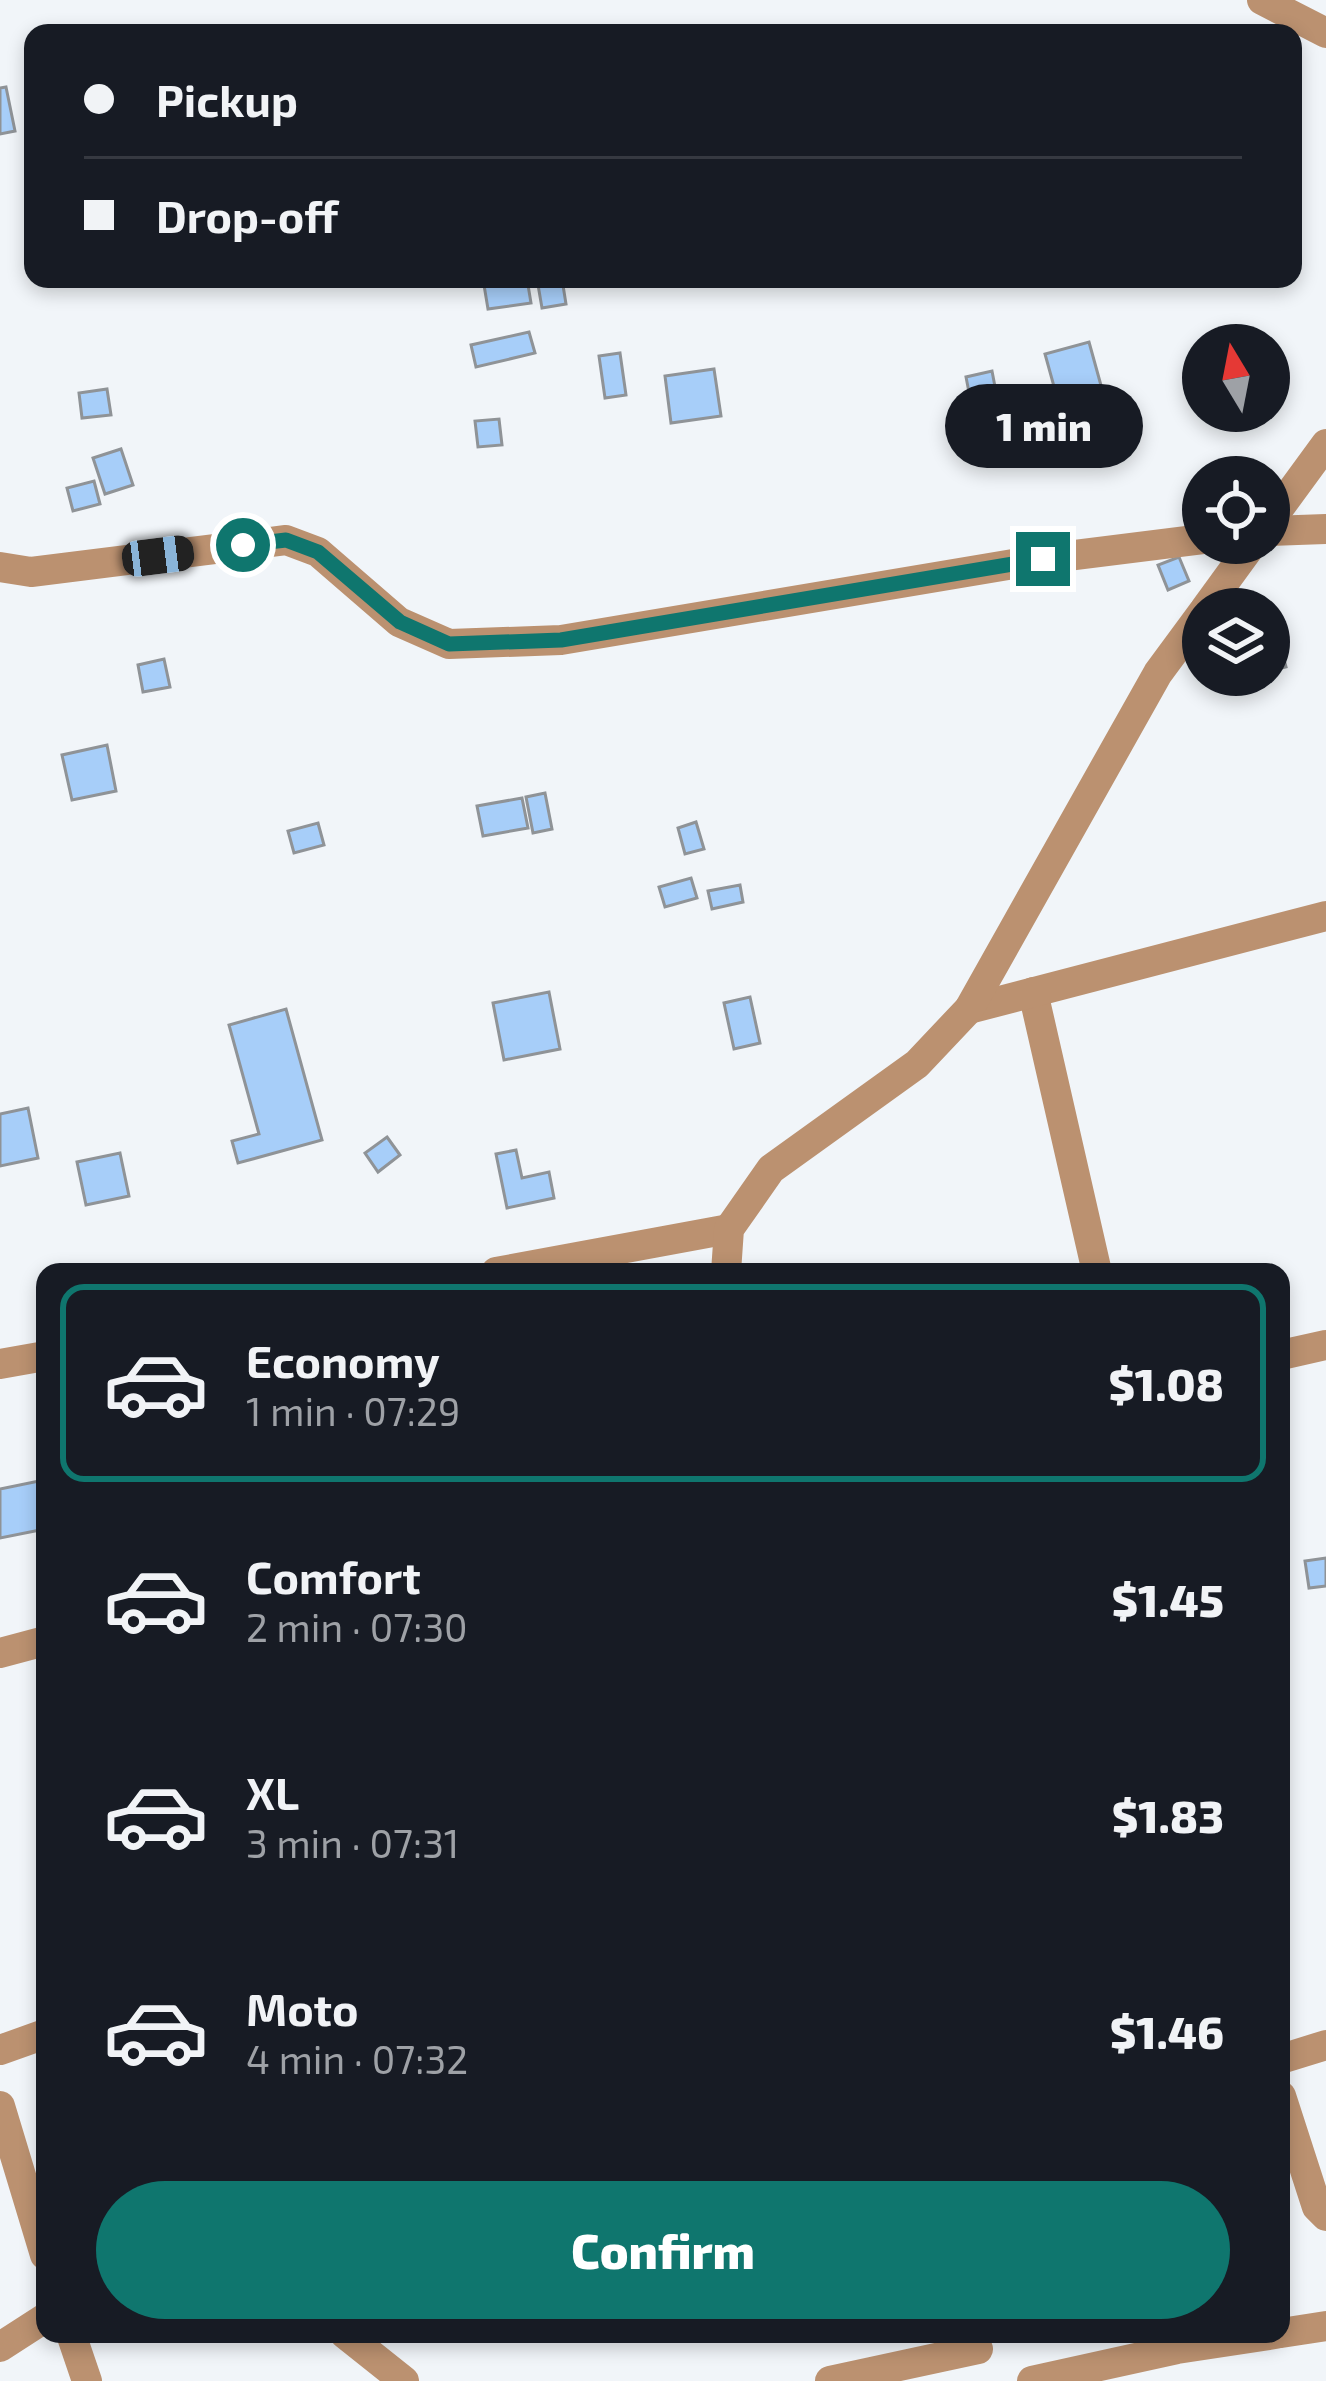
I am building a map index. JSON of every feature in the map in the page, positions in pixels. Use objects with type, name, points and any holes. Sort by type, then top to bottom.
[{"type":"street","points":[[1262,0],[1326,34]]},
{"type":"street","points":[[1290,493],[1326,443]]},
{"type":"street","points":[[1290,530],[1326,529]]},
{"type":"street","points":[[0,567],[31,572],[286,540],[318,552],[400,622],[449,644],[561,640],[1043,559],[1182,542]]},
{"type":"street","points":[[727,1263],[729,1229],[771,1169],[917,1064],[969,1009],[1158,674],[1182,641]]},
{"type":"street","points":[[969,1009],[1326,916]]},
{"type":"street","points":[[1034,992],[1094,1263]]},
{"type":"street","points":[[545,1263],[729,1229]]},
{"type":"street","points":[[1290,1353],[1326,1346]]},
{"type":"street","points":[[0,1364],[36,1358]]},
{"type":"street","points":[[0,1653],[36,1644]]},
{"type":"street","points":[[0,2050],[36,2037]]},
{"type":"street","points":[[1290,2056],[1326,2045]]},
{"type":"street","points":[[0,2106],[36,2221]]},
{"type":"street","points":[[1290,2124],[1317,2207],[1326,2216]]},
{"type":"street","points":[[0,2347],[36,2324]]},
{"type":"street","points":[[1290,2332],[1326,2326]]},
{"type":"street","points":[[74,2343],[87,2381]]},
{"type":"street","points":[[356,2343],[404,2381]]},
{"type":"street","points":[[830,2381],[972,2343]]},
{"type":"street","points":[[959,2381],[979,2343]]},
{"type":"street","points":[[1032,2381],[1217,2343]]},
{"type":"building","points":[[6,87],[15,131],[0,134],[0,88]]},
{"type":"building","points":[[484,288],[528,288],[531,303],[488,309]]},
{"type":"building","points":[[539,288],[563,288],[566,304],[542,308]]},
{"type":"building","points":[[529,332],[535,353],[476,367],[471,345]]},
{"type":"building","points":[[1089,342],[1102,389],[1058,401],[1045,354]]},
{"type":"building","points":[[620,353],[626,395],[605,398],[599,356]]},
{"type":"building","points":[[714,369],[721,416],[671,423],[665,376]]},
{"type":"building","points":[[992,371],[1001,418],[975,423],[966,377]]},
{"type":"building","points":[[107,389],[111,415],[82,418],[79,393]]},
{"type":"building","points":[[499,419],[502,445],[478,447],[475,421]]},
{"type":"building","points":[[1037,428],[1044,456],[1014,463],[1007,436]]},
{"type":"building","points":[[121,449],[133,485],[105,494],[93,458]]},
{"type":"building","points":[[94,481],[100,504],[73,511],[67,488]]},
{"type":"building","points":[[1179,557],[1189,581],[1168,590],[1158,565]]},
{"type":"building","points":[[164,659],[170,687],[143,692],[138,665]]},
{"type":"building","points":[[107,745],[116,791],[72,800],[62,755]]},
{"type":"building","points":[[545,793],[552,829],[533,833],[526,797]]},
{"type":"building","points":[[522,798],[528,828],[483,836],[477,806]]},
{"type":"building","points":[[696,822],[704,849],[685,854],[678,828]]},
{"type":"building","points":[[318,823],[324,845],[294,853],[288,831]]},
{"type":"building","points":[[691,878],[697,898],[665,907],[659,887]]},
{"type":"building","points":[[740,885],[743,902],[712,909],[708,891]]},
{"type":"building","points":[[549,992],[560,1049],[504,1060],[493,1003]]},
{"type":"building","points":[[750,997],[760,1043],[734,1049],[724,1003]]},
{"type":"building","points":[[286,1009],[322,1140],[238,1163],[232,1141],[259,1134],[229,1025]]},
{"type":"building","points":[[28,1108],[38,1158],[0,1166],[0,1114]]},
{"type":"building","points":[[387,1137],[400,1155],[378,1172],[365,1153]]},
{"type":"building","points":[[516,1150],[522,1178],[549,1172],[554,1198],[507,1208],[496,1154]]},
{"type":"building","points":[[120,1153],[129,1196],[86,1205],[77,1162]]},
{"type":"building","points":[[36,1482],[36,1531],[0,1538],[0,1489]]},
{"type":"building","points":[[1326,1558],[1326,1586],[1309,1588],[1305,1561]]},
{"type":"route","points":[[243,545],[286,540],[318,552],[400,622],[449,644],[561,640],[1043,559]]}]
